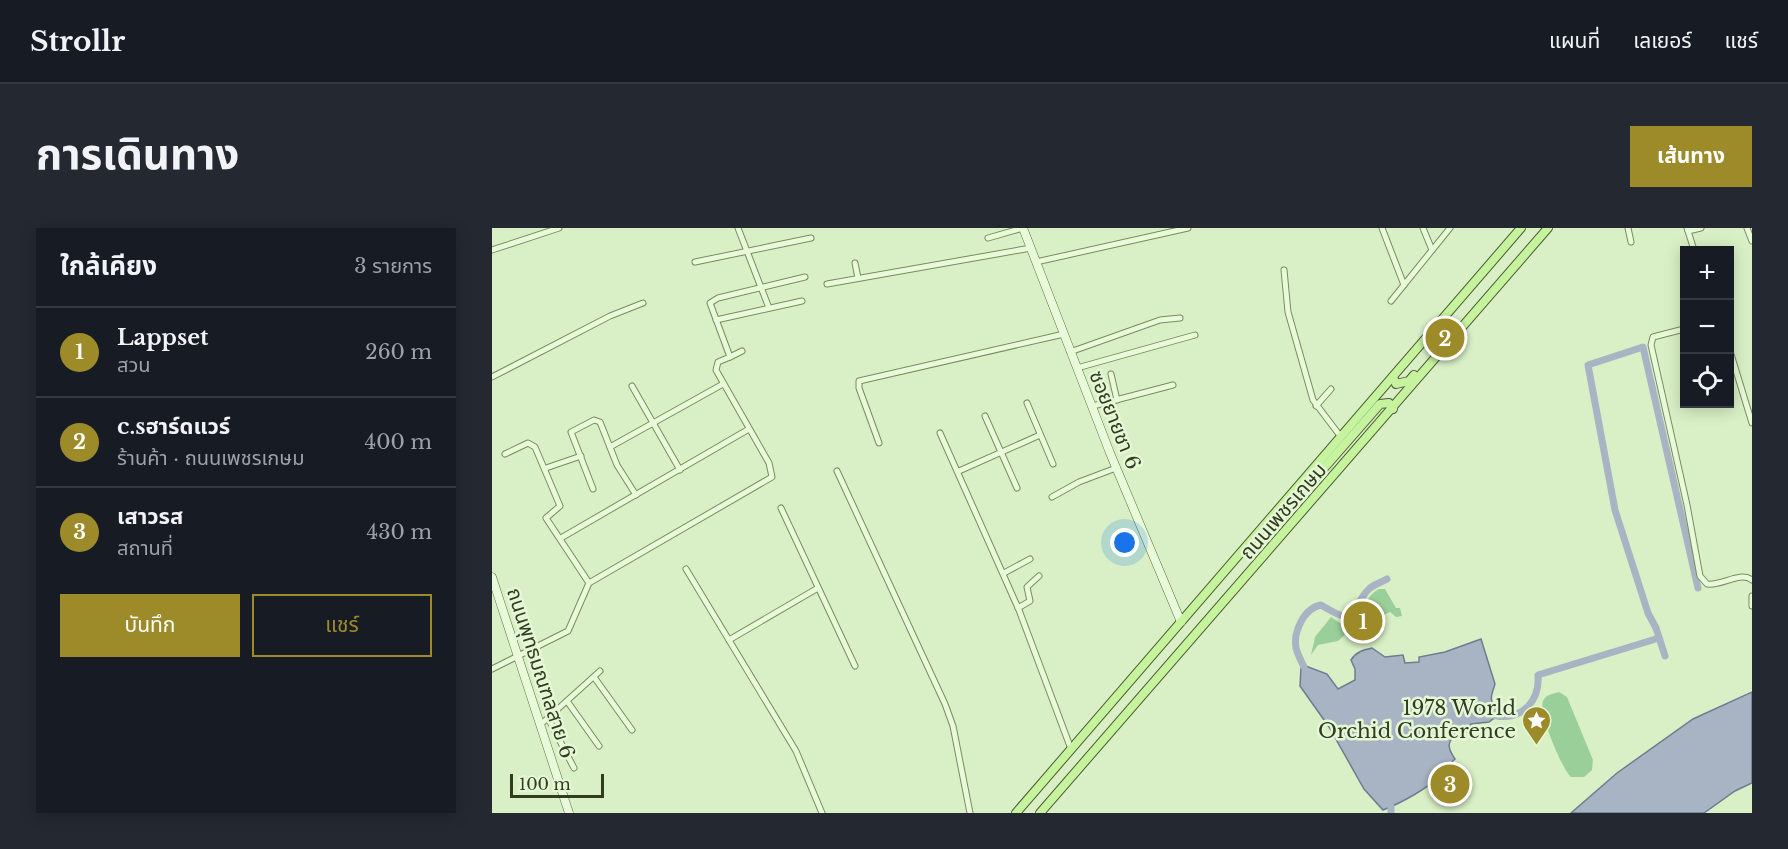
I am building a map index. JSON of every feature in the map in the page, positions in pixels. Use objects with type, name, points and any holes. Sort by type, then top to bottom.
[{"type":"main road","name":"ถนนเพชรเกษม","points":[[1016,813],[1521,228]]},
{"type":"main road","name":"ถนนเพชรเกษม","points":[[1040,813],[1548,228]]},
{"type":"main road","points":[[1393,377],[1396,384],[1409,381],[1456,327],[1467,323]]},
{"type":"main road","points":[[1293,493],[1297,494],[1310,484],[1380,404],[1389,404],[1392,409]]},
{"type":"street","points":[[492,250],[559,228]]},
{"type":"street","points":[[738,228],[769,308]]},
{"type":"street","points":[[988,238],[1023,228]]},
{"type":"street","name":"ซอยยายชา 6","points":[[1023,228],[1116,468],[1181,622]]},
{"type":"street","points":[[1153,228],[1155,235]]},
{"type":"street","points":[[1036,262],[1188,228]]},
{"type":"street","points":[[1382,228],[1404,285]]},
{"type":"street","points":[[1423,228],[1432,250]]},
{"type":"street","points":[[1391,301],[1450,228]]},
{"type":"street","points":[[1628,228],[1631,242]]},
{"type":"street","points":[[1693,246],[1687,230],[1701,228]]},
{"type":"street","points":[[1747,228],[1752,241]]},
{"type":"street","points":[[695,262],[811,238]]},
{"type":"street","points":[[827,284],[1031,248]]},
{"type":"street","points":[[855,263],[858,279]]},
{"type":"street","points":[[1284,270],[1288,312],[1304,372],[1316,406],[1341,437]]},
{"type":"street","points":[[730,357],[710,306],[713,300],[805,278]]},
{"type":"street","points":[[716,320],[802,301]]},
{"type":"street","points":[[492,377],[610,316],[643,303]]},
{"type":"street","points":[[1070,352],[1160,320],[1180,318]]},
{"type":"street","points":[[1680,330],[1653,337],[1651,345],[1687,505],[1700,576],[1707,584],[1712,585],[1741,577],[1752,580]]},
{"type":"street","points":[[879,443],[859,388],[859,381],[1064,334]]},
{"type":"street","points":[[1077,368],[1195,335]]},
{"type":"street","points":[[492,669],[517,654],[568,631],[590,584],[768,481],[773,472],[723,384],[715,365],[742,351]]},
{"type":"street","points":[[1731,354],[1752,423]]},
{"type":"street","points":[[1111,374],[1117,400]]},
{"type":"street","points":[[610,447],[723,384]]},
{"type":"street","points":[[1093,406],[1173,385]]},
{"type":"street","points":[[632,386],[680,470]]},
{"type":"street","points":[[1316,406],[1331,389]]},
{"type":"street","points":[[1027,403],[1053,464]]},
{"type":"street","points":[[985,416],[1017,488]]},
{"type":"street","points":[[593,489],[571,432],[594,420],[600,422],[623,476],[636,495]]},
{"type":"street","points":[[561,538],[749,429]]},
{"type":"street","points":[[940,433],[1004,573],[1071,749]]},
{"type":"street","points":[[959,471],[1040,435]]},
{"type":"street","points":[[505,454],[532,443],[546,468],[560,506],[546,518],[590,584]]},
{"type":"street","points":[[546,468],[580,456]]},
{"type":"street","points":[[1052,497],[1079,482],[1116,468]]},
{"type":"street","points":[[837,471],[945,704],[953,726],[968,811]]},
{"type":"street","points":[[781,508],[855,666]]},
{"type":"street","points":[[1004,573],[1030,559]]},
{"type":"street","points":[[686,570],[796,751],[822,813]]},
{"type":"street","points":[[1018,608],[1030,601],[1028,587],[1040,576]]},
{"type":"street","name":"ถนนพุทธมณฑลสาย 6","points":[[492,578],[569,813]]},
{"type":"street","points":[[729,640],[818,588]]},
{"type":"street","points":[[1752,596],[1752,606]]},
{"type":"street","points":[[540,725],[600,671]]},
{"type":"street","points":[[594,677],[632,730]]},
{"type":"street","points":[[567,701],[599,746]]},
{"type":"street","points":[[548,718],[574,768]]},
{"type":"green space","points":[[1379,589],[1385,589],[1396,608],[1400,608],[1402,616],[1396,617],[1390,612],[1349,631],[1338,641],[1318,645],[1311,655],[1315,637],[1331,617],[1346,627],[1353,624],[1361,615],[1369,598]]},
{"type":"green space","points":[[1559,692],[1567,697],[1593,760],[1592,770],[1584,777],[1571,777],[1567,772],[1547,728],[1542,707],[1543,701],[1548,696]]},
{"type":"water","points":[[1481,639],[1495,684],[1491,696],[1492,702],[1496,709],[1505,710],[1489,722],[1471,724],[1463,736],[1459,734],[1451,739],[1449,745],[1455,759],[1444,772],[1415,794],[1383,810],[1364,789],[1329,727],[1300,686],[1301,668],[1306,666],[1327,674],[1338,689],[1355,680],[1355,669],[1351,660],[1363,651],[1372,648],[1385,657],[1403,655],[1405,663],[1419,662],[1419,657],[1445,652]]},
{"type":"water","points":[[1752,692],[1752,783],[1735,791],[1704,813],[1571,813],[1617,773],[1693,719]]},
{"type":"waterway","points":[[1665,656],[1656,628],[1648,613],[1615,510],[1588,365],[1643,347],[1698,588]]},
{"type":"waterway","points":[[1304,667],[1297,651],[1296,635],[1305,616],[1321,605],[1335,613],[1349,617],[1370,588],[1387,579]]},
{"type":"waterway","points":[[1496,716],[1514,715],[1528,706],[1536,693],[1538,675],[1659,638]]},
{"type":"waterway","points":[[1391,807],[1391,813]]},
{"type":"place","name":"c.sฮาร์ดแวร์","points":[[1445,338]]},
{"type":"place","name":"Lappset","points":[[1363,621]]},
{"type":"place","name":"1978 World Orchid Conference","points":[[1537,746]]},
{"type":"place","name":"เสาวรส","points":[[1450,784]]}]
